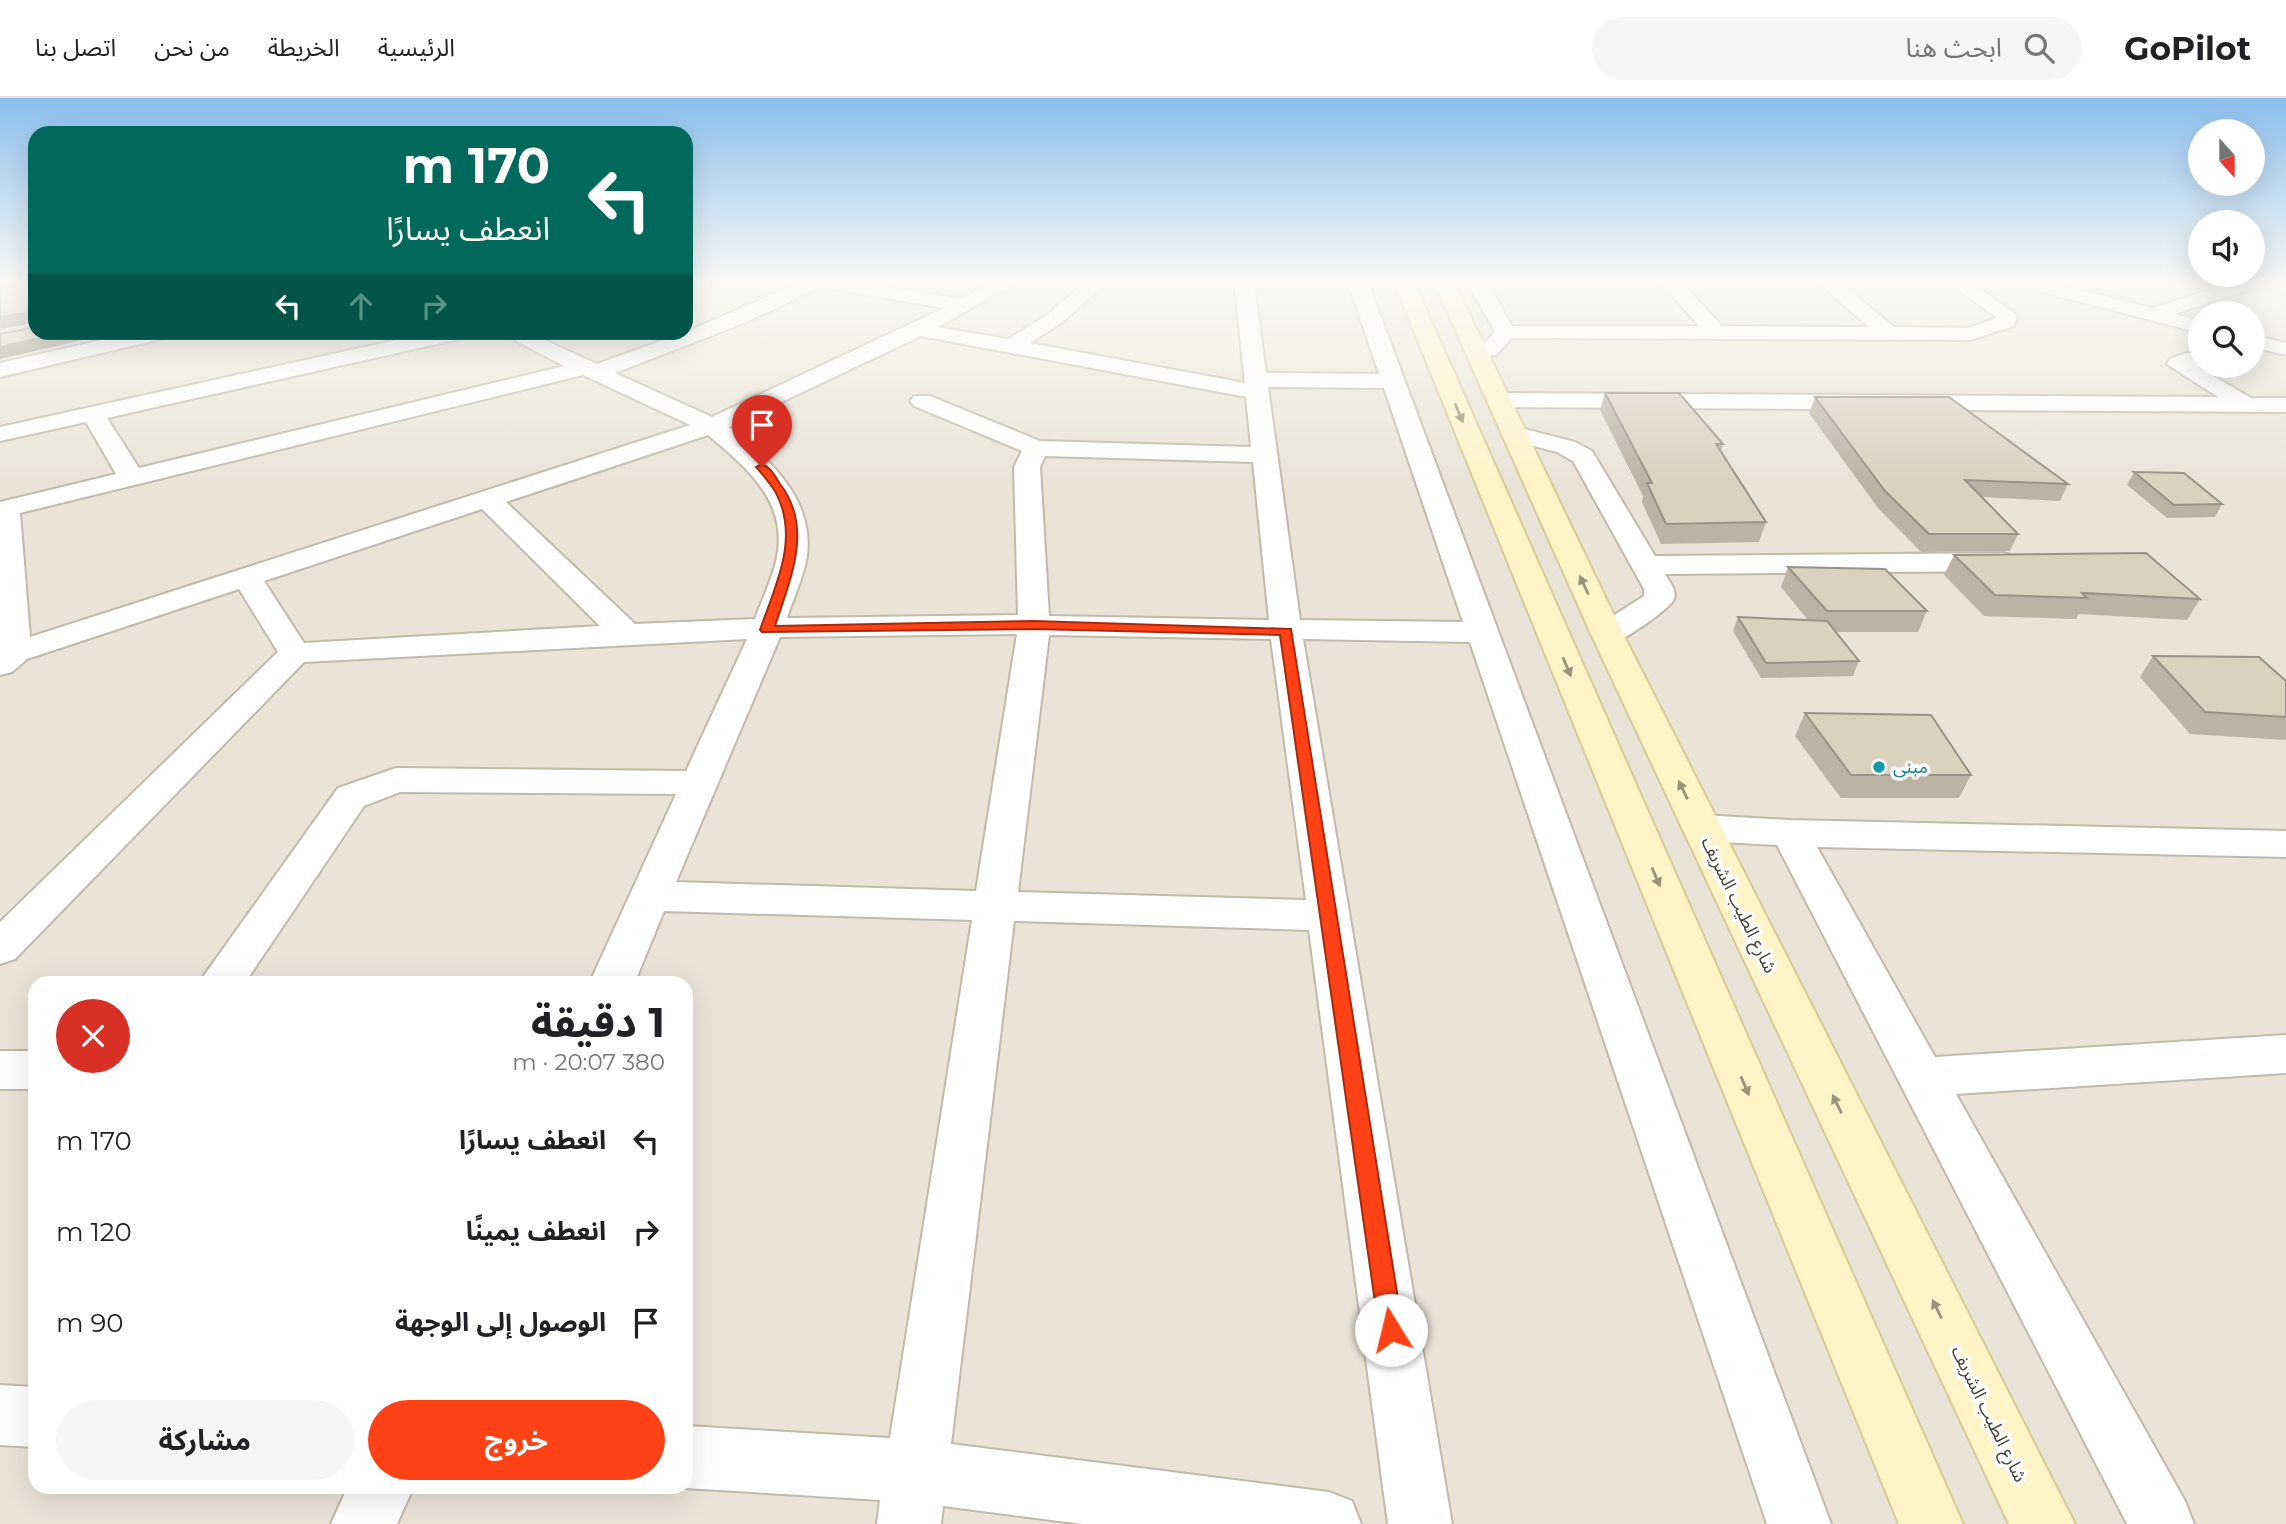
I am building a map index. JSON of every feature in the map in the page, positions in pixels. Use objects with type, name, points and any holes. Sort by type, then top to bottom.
[{"type":"main road","name":"شارع الطيب الشريف","points":[[1462,349],[1931,1524]]},
{"type":"main road","name":"شارع الطيب الشريف","points":[[1492,349],[1507,416],[1607,634],[2043,1524]]},
{"type":"street","points":[[0,370],[94,349]]},
{"type":"street","points":[[0,434],[389,349]]},
{"type":"street","points":[[545,349],[712,426],[762,467],[782,494],[791,528],[792,556],[767,630],[615,976]]},
{"type":"street","points":[[652,349],[592,370],[3,510],[5,659],[712,426],[876,349]]},
{"type":"street","points":[[1027,349],[1255,386],[1392,381]]},
{"type":"street","points":[[1251,349],[1286,631],[1420,1524]]},
{"type":"street","points":[[1381,349],[1484,632],[1799,1524]]},
{"type":"street","points":[[2265,359],[2286,357]]},
{"type":"street","points":[[2188,360],[2178,364],[2188,370]]},
{"type":"street","points":[[2201,378],[2286,429]]},
{"type":"street","points":[[922,401],[1036,448],[1263,455]]},
{"type":"street","points":[[1507,416],[2286,405]]},
{"type":"street","points":[[93,414],[133,480]]},
{"type":"street","points":[[1507,416],[1583,456],[1659,589],[1659,598],[1607,634]]},
{"type":"street","points":[[913,1498],[1034,625],[1027,467],[1036,448]]},
{"type":"street","points":[[488,500],[626,633]]},
{"type":"street","points":[[1645,565],[2036,562]]},
{"type":"street","points":[[247,579],[295,653]]},
{"type":"street","points":[[0,948],[295,653],[626,633],[1034,625],[1484,632]]},
{"type":"street","points":[[226,976],[351,797],[372,787],[396,780],[698,783]]},
{"type":"street","points":[[1702,828],[1790,833],[2286,844]]},
{"type":"street","points":[[1790,833],[2162,1524]]},
{"type":"street","points":[[651,896],[1328,916]]},
{"type":"street","points":[[1922,1077],[2286,1054]]},
{"type":"street","points":[[0,1070],[28,1070]]},
{"type":"street","points":[[0,1415],[28,1417]]},
{"type":"street","points":[[693,1458],[913,1498],[1329,1524]]},
{"type":"street","points":[[363,1524],[378,1494]]},
{"type":"shaded area","points":[[0,349],[2188,349],[2188,378],[2265,378],[2265,349],[2286,349],[2286,1524],[0,1524]]},
{"type":"building","points":[[1605,393],[1679,393],[1723,444],[1716,444],[1766,522],[1666,524],[1647,483],[1652,483]]},
{"type":"building","points":[[1815,397],[1949,397],[2068,484],[1965,480],[2018,534],[1929,534],[1885,491]]},
{"type":"building","points":[[2134,472],[2184,473],[2222,504],[2174,505]]},
{"type":"building","points":[[2146,553],[2200,599],[2082,593],[2087,598],[1995,595],[1954,555]]},
{"type":"building","points":[[1788,567],[1885,569],[1927,611],[1827,611]]},
{"type":"building","points":[[1738,617],[1827,621],[1859,661],[1766,663]]},
{"type":"building","points":[[2153,656],[2259,657],[2286,681],[2286,717],[2205,712]]},
{"type":"building","points":[[1805,713],[1931,715],[1971,775],[1851,775]]},
{"type":"place","name":"مبنى","points":[[1879,767]]},
{"type":"route","points":[[762,467],[782,494],[791,528],[792,556],[767,630],[1034,625],[1286,631],[1391,1330]]}]
